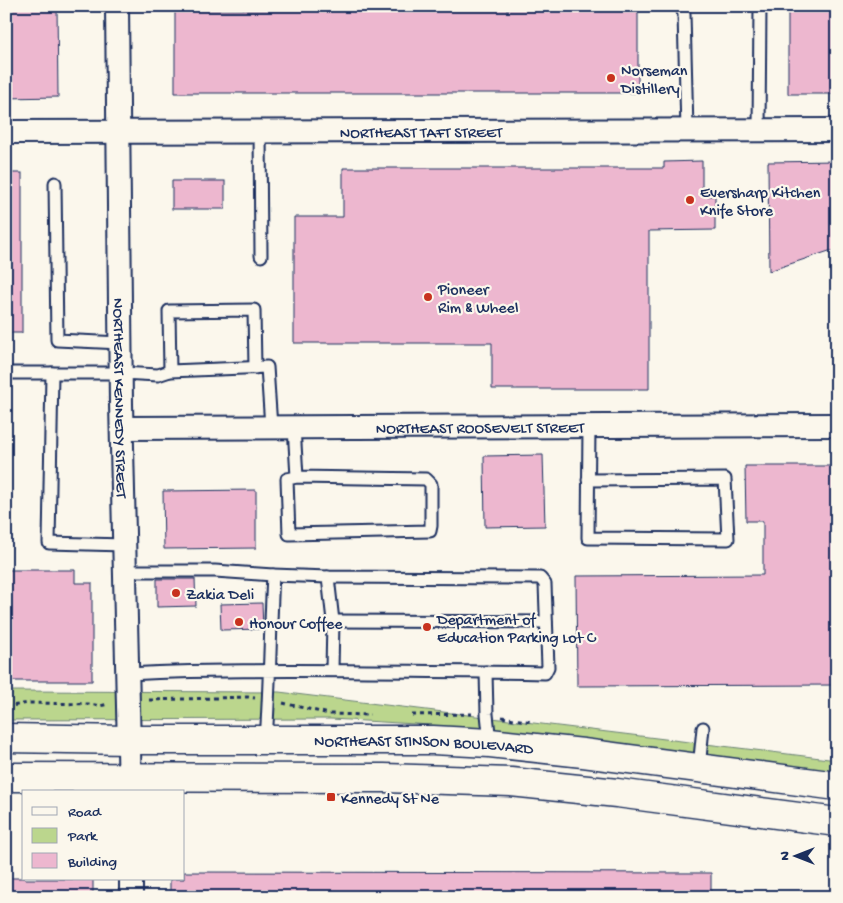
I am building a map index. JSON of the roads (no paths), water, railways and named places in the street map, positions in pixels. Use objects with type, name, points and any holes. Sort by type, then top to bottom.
[{"type":"main road","name":"NORTHEAST STINSON BOULEVARD","points":[[6,738],[433,740],[490,743],[583,753],[837,786]]},
{"type":"main road","points":[[6,777],[129,784],[375,778],[511,782],[618,793],[837,822]]},
{"type":"street","name":"NORTHEAST KENNEDY STREET","points":[[117,6],[120,342],[129,784]]},
{"type":"street","name":"NORTHEAST TAFT STREET","points":[[6,132],[837,130]]},
{"type":"street","name":"NORTHEAST ROOSEVELT STREET","points":[[122,428],[837,426]]},
{"type":"street","points":[[131,880],[131,897]]},
{"type":"lane","points":[[681,6],[684,14],[687,130]]},
{"type":"lane","points":[[759,130],[760,6]]},
{"type":"lane","points":[[260,132],[261,256]]},
{"type":"lane","points":[[55,183],[56,340],[120,342]]},
{"type":"lane","points":[[170,371],[169,311],[254,310],[255,368]]},
{"type":"lane","points":[[6,373],[121,373],[158,375],[170,371],[267,367],[270,427]]},
{"type":"lane","points":[[52,373],[49,543],[124,545]]},
{"type":"lane","points":[[588,480],[725,479],[728,539],[588,538],[588,480],[589,426]]},
{"type":"lane","points":[[294,427],[297,476]]},
{"type":"lane","points":[[297,476],[426,479],[431,484],[430,531],[289,534],[287,479],[297,476]]},
{"type":"lane","points":[[125,571],[215,571],[328,576],[540,578],[545,584],[548,667],[545,673],[332,670],[128,674]]},
{"type":"lane","points":[[266,740],[273,575]]},
{"type":"lane","points":[[328,576],[333,621],[332,670]]},
{"type":"lane","points":[[333,621],[546,622]]},
{"type":"lane","points":[[486,672],[486,714],[490,743]]},
{"type":"lane","points":[[699,768],[703,728]]},
{"type":"place","name":"Norseman Distillery","points":[[611,78]]},
{"type":"place","name":"Eversharp Kitchen Knife Store","points":[[690,200]]},
{"type":"place","name":"Pioneer Rim & Wheel","points":[[428,297]]},
{"type":"place","name":"Zakia Deli","points":[[176,593]]},
{"type":"place","name":"Honour Coffee","points":[[239,622]]},
{"type":"place","name":"Department of Education Parking Lot C","points":[[427,627]]},
{"type":"place","name":"Kennedy St Ne","points":[[331,797]]}]
